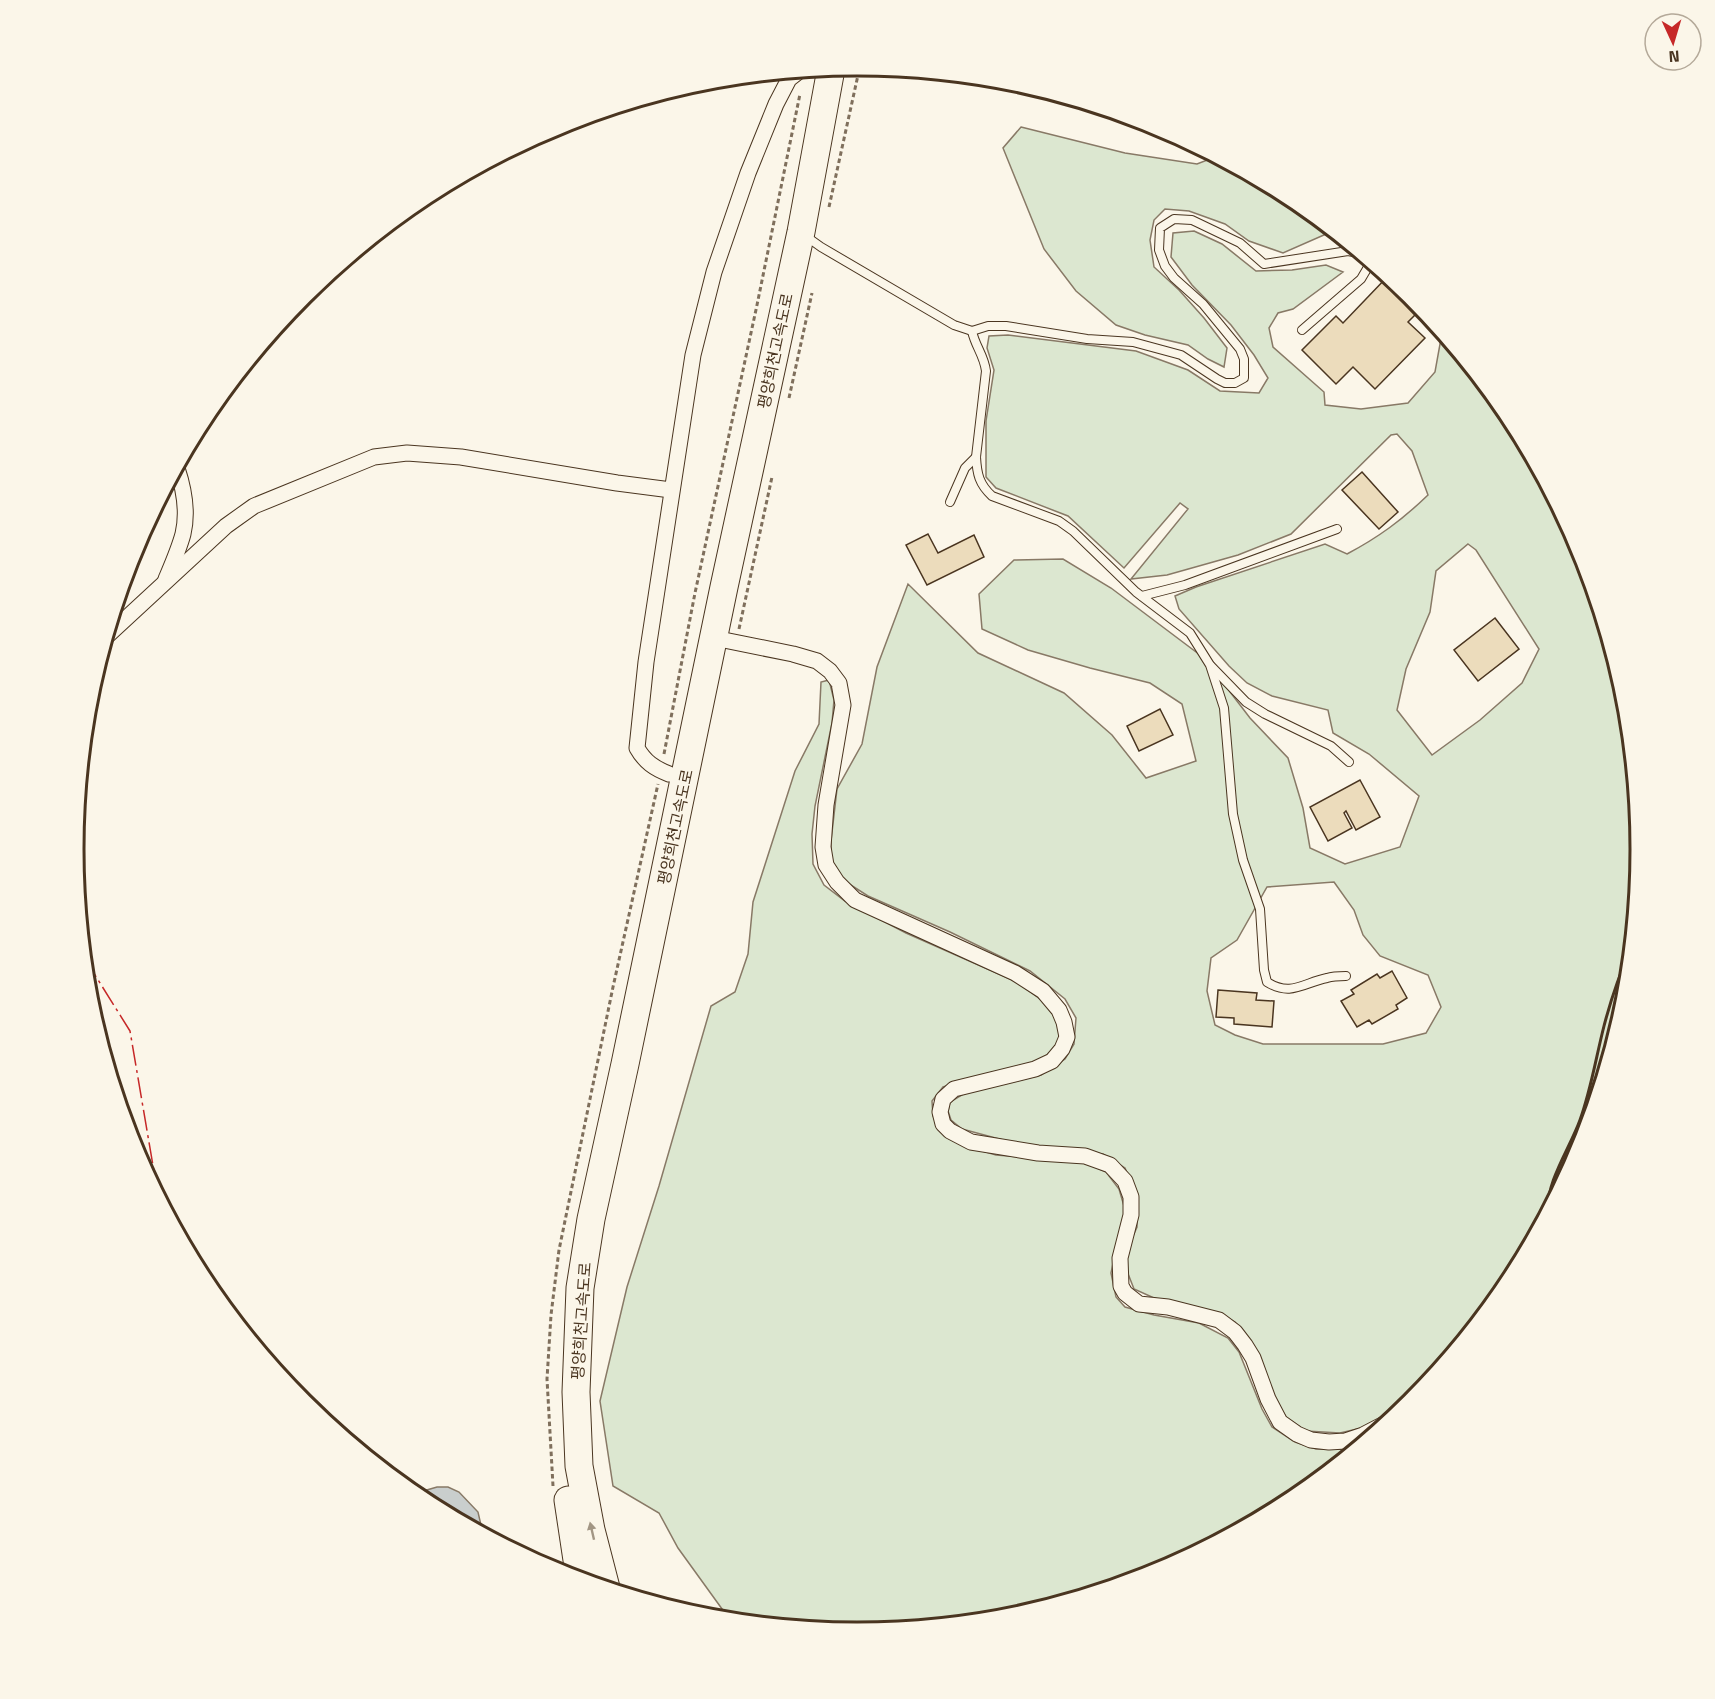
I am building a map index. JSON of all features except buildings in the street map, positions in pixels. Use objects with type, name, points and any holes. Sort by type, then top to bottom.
[{"type":"highway","name":"평양희천고속도로","points":[[604,1579],[591,1530],[579,1466],[576,1392],[580,1288],[587,1242],[714,638],[811,240],[830,77]]},
{"type":"highway","name":"평양희천고속도로","points":[[579,1570],[568,1498],[562,1423],[567,1286],[701,613],[818,78]]},
{"type":"street","points":[[669,774],[649,765],[637,748],[646,662],[693,355],[714,272],[748,173],[776,104],[789,80]]},
{"type":"street","points":[[118,625],[226,526],[254,506],[374,457],[407,453],[461,457],[671,490]]},
{"type":"street","points":[[165,582],[183,534],[186,510],[179,479]]},
{"type":"street","points":[[714,638],[817,661],[839,683],[843,705],[826,805],[823,847],[826,865],[837,882],[855,900],[1015,973],[1043,991],[1059,1010],[1067,1037],[1062,1049],[1052,1061],[1035,1069],[954,1089],[943,1099],[940,1112],[944,1124],[950,1131],[971,1142],[1038,1153],[1085,1156],[1110,1165],[1125,1181],[1131,1197],[1131,1215],[1120,1258],[1121,1286],[1125,1293],[1139,1304],[1168,1307],[1219,1320],[1235,1332],[1245,1344],[1280,1422],[1297,1434],[1311,1440],[1329,1442],[1345,1441],[1362,1435]]},
{"type":"lane","points":[[811,240],[954,325],[972,331],[988,326],[1006,326],[1087,339],[1133,342],[1181,355],[1216,379],[1235,383],[1244,378],[1244,359],[1240,350],[1203,304],[1174,278],[1166,266],[1159,250],[1160,228],[1174,219],[1192,220],[1240,243],[1264,264],[1347,251]]},
{"type":"lane","points":[[1302,330],[1361,279],[1367,268]]},
{"type":"lane","points":[[972,331],[984,358],[986,371],[976,457],[977,471],[983,488],[992,496],[1059,521],[1073,531],[1142,596],[1190,633],[1210,665],[1246,702],[1265,714],[1331,746],[1349,762]]},
{"type":"lane","points":[[950,502],[966,468],[976,457]]},
{"type":"lane","points":[[1142,596],[1185,585],[1337,529]]},
{"type":"lane","points":[[1210,665],[1224,708],[1233,814],[1243,860],[1260,909],[1264,970],[1267,982],[1278,988],[1292,989],[1327,977],[1346,976]]},
{"type":"path","points":[[811,240],[857,76]]},
{"type":"path","points":[[787,406],[812,289]]},
{"type":"path","points":[[739,629],[773,472]]},
{"type":"green space","points":[[1021,127],[1125,153],[1197,164],[1207,160],[1244,180],[1326,234],[1283,253],[1249,241],[1225,224],[1189,211],[1165,209],[1154,220],[1150,240],[1154,267],[1179,290],[1227,348],[1224,367],[1188,345],[1145,335],[1116,325],[1076,291],[1044,249],[1003,148]]},
{"type":"green space","points":[[1194,231],[1222,244],[1256,271],[1292,270],[1326,265],[1343,272],[1293,309],[1278,313],[1269,328],[1273,347],[1324,392],[1325,405],[1361,409],[1408,403],[1435,372],[1440,342],[1471,379],[1527,463],[1572,554],[1604,649],[1616,699],[1624,749],[1629,799],[1630,850],[1629,900],[1624,950],[1616,1000],[1604,1050],[1572,1145],[1527,1236],[1471,1320],[1439,1359],[1376,1423],[1340,1433],[1306,1431],[1286,1417],[1273,1396],[1250,1341],[1235,1322],[1219,1313],[1154,1298],[1134,1289],[1125,1266],[1130,1243],[1137,1227],[1137,1196],[1125,1168],[1103,1154],[1029,1147],[962,1129],[951,1120],[948,1111],[950,1102],[965,1093],[1041,1075],[1065,1059],[1074,1044],[1076,1018],[1065,999],[1030,971],[868,896],[846,882],[831,863],[837,789],[862,744],[877,667],[908,584],[978,653],[1064,693],[1112,735],[1146,778],[1196,761],[1182,704],[1150,683],[1028,650],[982,629],[979,594],[1014,560],[1063,559],[1111,588],[1204,658],[1250,718],[1288,758],[1303,808],[1310,848],[1345,864],[1400,847],[1419,796],[1369,754],[1333,733],[1328,710],[1272,696],[1247,683],[1179,609],[1175,596],[1325,544],[1347,554],[1390,528],[1428,495],[1412,451],[1397,434],[1391,435],[1291,534],[1238,555],[1167,575],[1131,579],[1188,509],[1180,503],[1124,568],[1068,516],[996,488],[986,477],[986,421],[994,370],[987,348],[989,336],[1008,335],[1136,351],[1188,370],[1220,391],[1259,393],[1268,378],[1254,355],[1231,325],[1192,285],[1171,257],[1173,233]],"holes":[[[1468,544],[1476,550],[1539,649],[1522,683],[1480,720],[1432,755],[1397,710],[1406,669],[1430,612],[1436,571]],[[1334,882],[1354,910],[1363,935],[1380,956],[1428,975],[1441,1007],[1426,1033],[1383,1044],[1263,1044],[1235,1035],[1215,1025],[1207,991],[1211,958],[1237,940],[1267,887]]]},
{"type":"green space","points":[[829,680],[834,700],[812,834],[813,864],[824,885],[845,901],[906,933],[1017,982],[1044,1002],[1056,1019],[1060,1034],[1057,1045],[1041,1061],[943,1087],[932,1101],[933,1116],[941,1131],[962,1145],[996,1155],[1085,1162],[1106,1172],[1119,1189],[1124,1206],[1124,1223],[1111,1273],[1116,1297],[1125,1307],[1199,1323],[1228,1338],[1239,1352],[1262,1409],[1272,1427],[1295,1442],[1316,1449],[1347,1447],[1287,1492],[1199,1543],[1153,1564],[1106,1581],[1008,1608],[908,1621],[858,1622],[807,1621],[723,1611],[678,1548],[659,1513],[613,1486],[600,1401],[627,1287],[711,1006],[735,992],[748,954],[753,902],[795,771],[819,724],[821,682]]},
{"type":"shaded area","points":[[448,1487],[459,1492],[478,1512],[481,1524],[471,1519],[426,1490]]},
{"type":"wall","points":[[1550,1194],[1584,1109],[1601,1038],[1620,974]]},
{"type":"power","points":[[95,975],[130,1031],[153,1168]]}]
